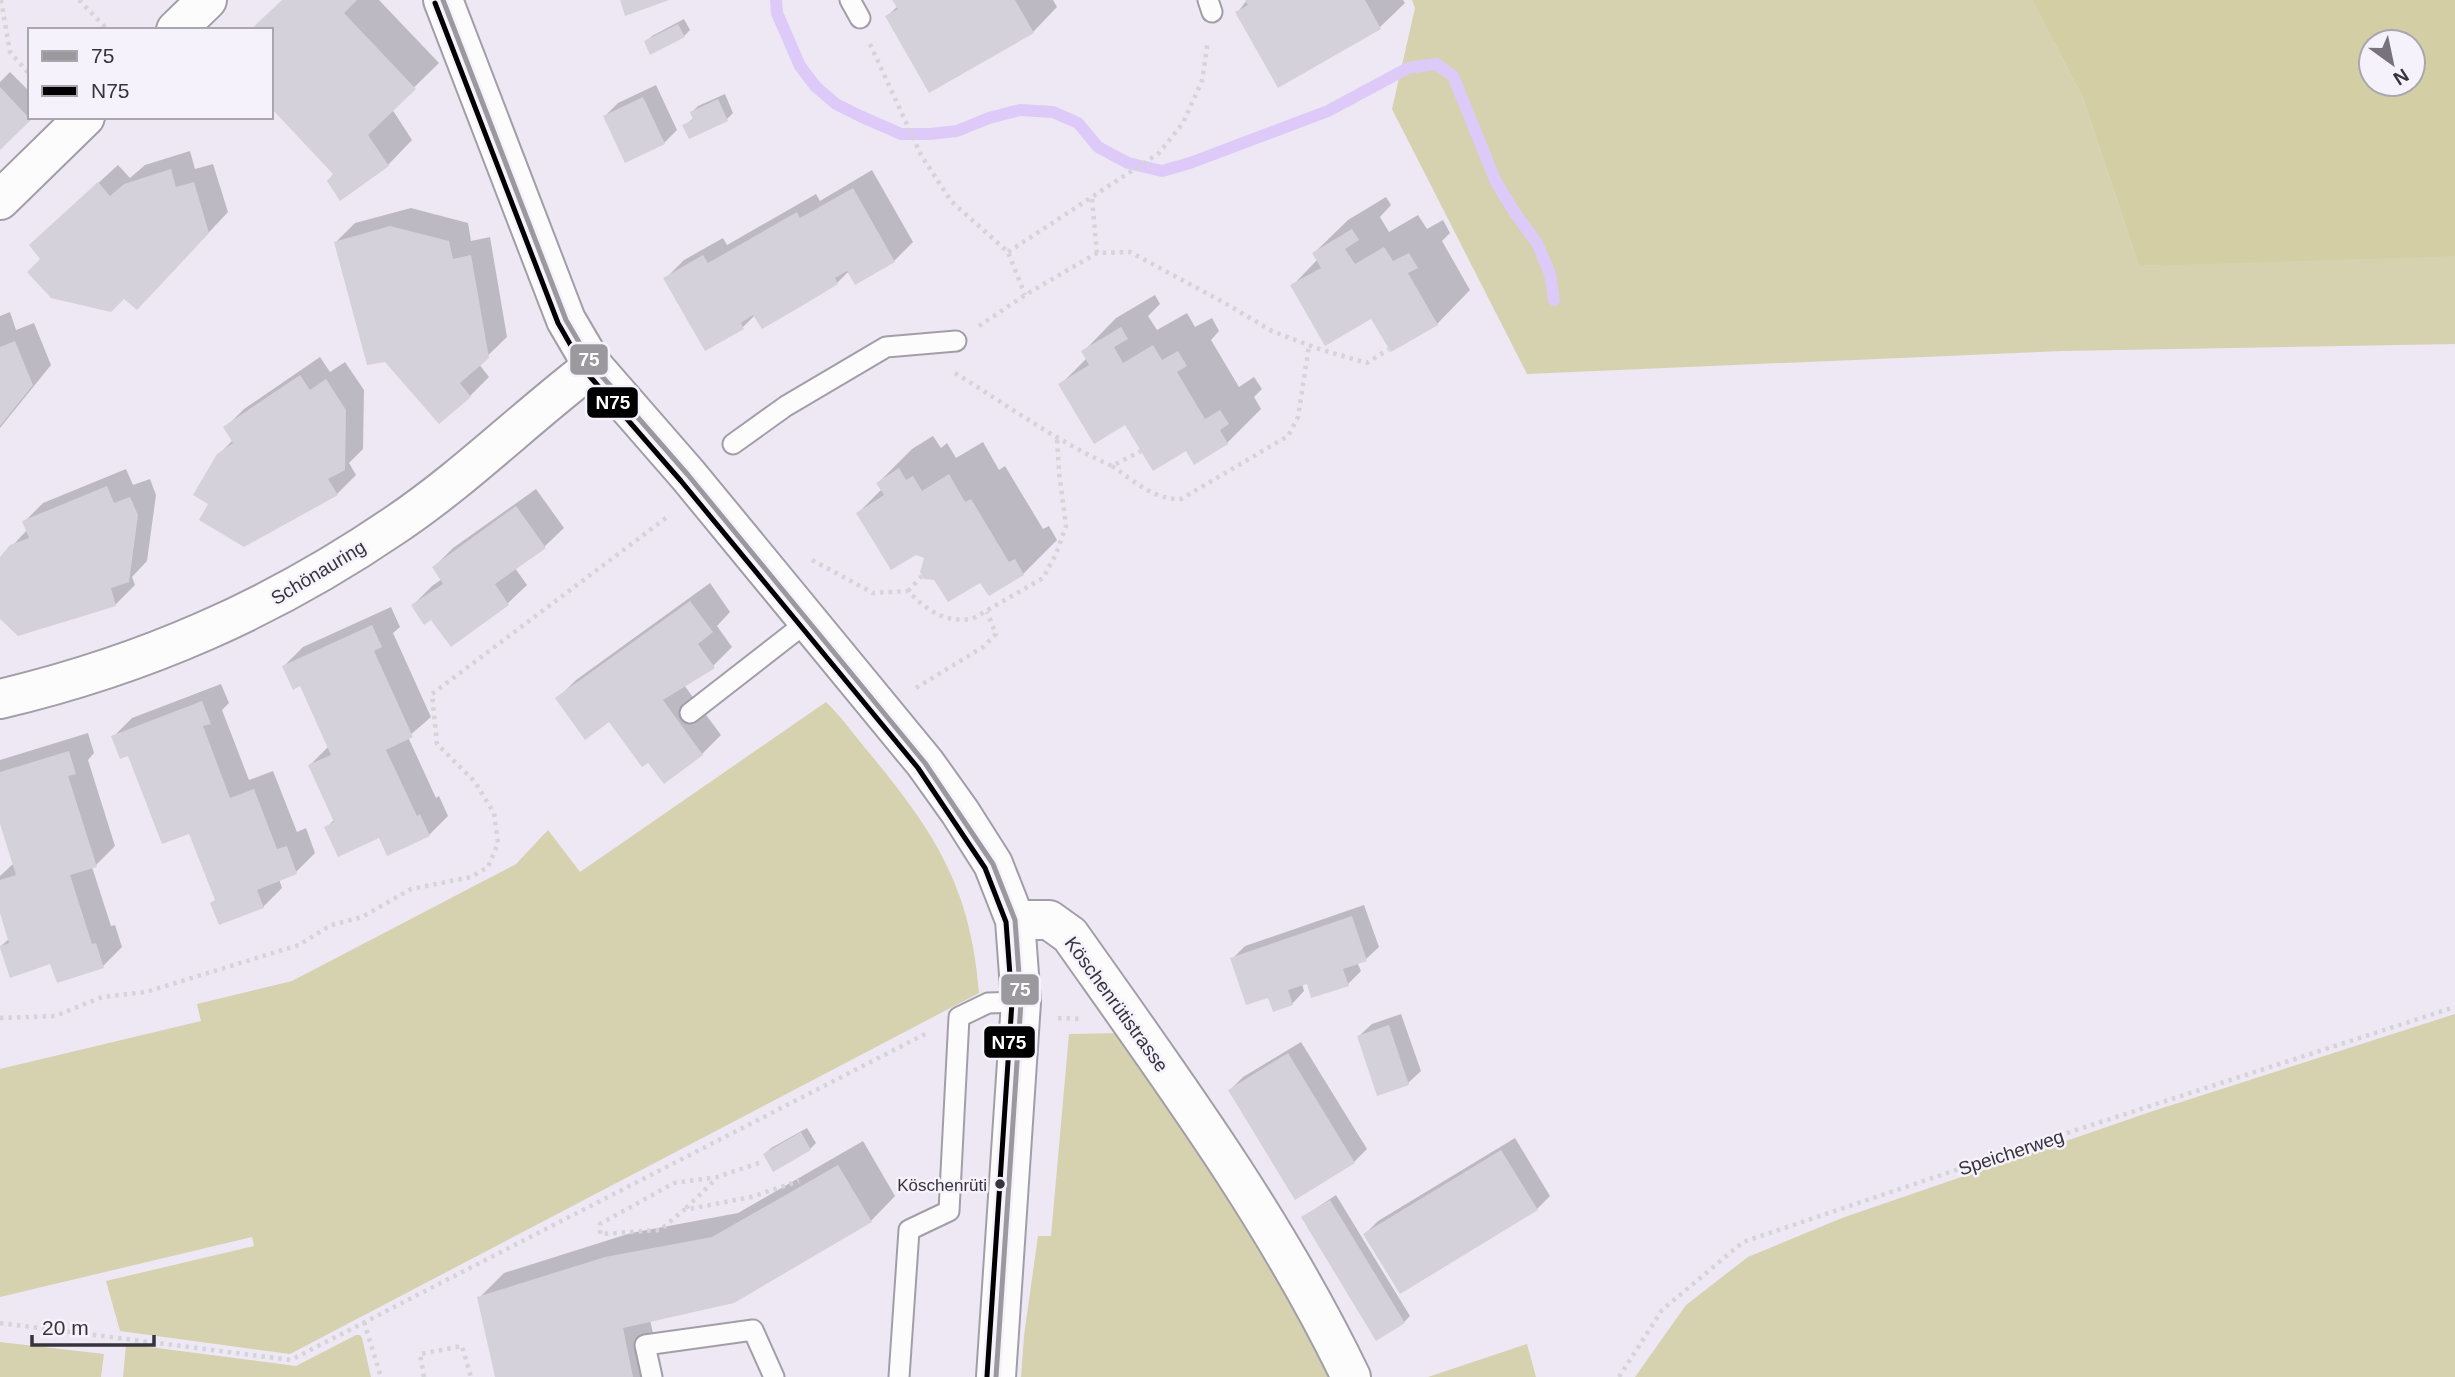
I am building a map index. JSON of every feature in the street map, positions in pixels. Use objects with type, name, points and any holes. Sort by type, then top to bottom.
[{"type":"street","points":[[178,28],[207,0]]},
{"type":"street","points":[[443,0],[566,320],[593,366],[688,475],[925,763],[993,864],[1015,920],[1021,1002],[996,1377]]},
{"type":"street","points":[[0,200],[83,119]]},
{"type":"street","name":"Schönauring","points":[[0,699],[157,652],[237,618],[313,577],[396,524],[593,366]]},
{"type":"street","name":"Köschenrütistrasse","points":[[1015,920],[1049,920],[1070,935],[1238,1175],[1328,1331],[1350,1377]]},
{"type":"lane","points":[[850,0],[860,18]]},
{"type":"lane","points":[[733,444],[786,406],[886,347],[956,341]]},
{"type":"lane","points":[[690,713],[807,622]]},
{"type":"lane","points":[[899,1377],[909,1230],[949,1211],[959,1017],[988,1003],[1021,1002]]},
{"type":"lane","points":[[652,1377],[645,1345],[753,1330],[774,1377]]},
{"type":"path","points":[[1,0],[10,52],[28,73]]},
{"type":"path","points":[[79,0],[106,28]]},
{"type":"path","points":[[1008,253],[1159,153],[1184,123],[1202,81],[1210,6]]},
{"type":"path","points":[[860,18],[922,155],[951,201],[1008,253],[1025,295]]},
{"type":"path","points":[[1092,199],[1097,253]]},
{"type":"path","points":[[956,341],[1025,295],[1097,253],[1130,252],[1272,331],[1367,363],[1389,349]]},
{"type":"path","points":[[910,345],[1080,452],[1112,466],[1167,500],[1181,499],[1288,436],[1298,417],[1310,345]]},
{"type":"path","points":[[908,591],[924,607],[943,617],[960,621],[987,612],[1043,578],[1056,554],[1066,526],[1057,438]]},
{"type":"path","points":[[1112,466],[1141,451]]},
{"type":"path","points":[[0,1018],[55,1016],[102,997],[146,992],[299,946],[331,925],[362,917],[411,889],[471,877],[488,866],[498,843],[494,813],[475,782],[437,744],[432,694],[677,510]]},
{"type":"path","points":[[804,555],[873,593],[908,591],[922,576]]},
{"type":"path","points":[[883,712],[983,647],[996,634],[987,612]]},
{"type":"path","name":"Speicherweg","points":[[1619,1377],[1662,1310],[1743,1242],[2455,1007]]},
{"type":"path","points":[[0,1323],[291,1360],[959,1017]]},
{"type":"path","points":[[717,1177],[660,1230],[600,1234],[600,1224],[674,1183],[717,1177],[759,1163]]},
{"type":"path","points":[[684,1210],[751,1197],[799,1181]]},
{"type":"path","points":[[364,1322],[381,1377]]},
{"type":"path","points":[[424,1377],[420,1354],[462,1346],[471,1377]]},
{"type":"shaded area","points":[[1412,0],[2032,0],[2083,98],[2139,266],[2455,251],[2455,344],[2062,351],[1527,374],[1392,109],[1415,8]]},
{"type":"shaded area","points":[[2032,0],[2455,0],[2455,256],[2139,266],[2083,98]]},
{"type":"shaded area","points":[[826,702],[894,784],[932,838],[958,893],[968,923],[979,993],[290,1354],[120,1331],[106,1281],[254,1246],[252,1237],[0,1297],[0,1069],[201,1021],[197,1004],[292,981],[516,864],[548,830],[580,872]]},
{"type":"shaded area","points":[[2455,1014],[2455,1377],[1635,1377],[1686,1305],[1748,1257],[1842,1218],[2153,1111]]},
{"type":"shaded area","points":[[1125,1033],[1230,1197],[1333,1377],[1021,1377],[1038,1236],[1051,1236],[1069,1034]]},
{"type":"shaded area","points":[[356,1335],[362,1338],[371,1377],[123,1377],[126,1344],[296,1366]]},
{"type":"shaded area","points":[[0,1342],[104,1354],[101,1377],[0,1377]]},
{"type":"shaded area","points":[[1527,1344],[1536,1377],[1428,1377]]},
{"type":"building","points":[[282,0],[357,0],[344,13],[416,89],[368,135],[389,166],[340,201],[327,181],[333,174],[273,110],[273,28],[252,28]]},
{"type":"building","points":[[620,0],[669,0],[625,16]]},
{"type":"building","points":[[892,0],[1015,0],[1034,33],[929,93],[885,16],[898,9]]},
{"type":"building","points":[[1245,0],[1365,0],[1381,29],[1278,88],[1235,12],[1248,5]]},
{"type":"building","points":[[678,24],[685,37],[650,55],[644,41]]},
{"type":"building","points":[[0,87],[31,120],[0,150]]},
{"type":"building","points":[[643,97],[665,144],[625,163],[603,116]]},
{"type":"building","points":[[718,99],[728,121],[689,139],[682,125],[693,120],[690,112]]},
{"type":"building","points":[[171,169],[176,187],[194,182],[209,233],[137,310],[124,299],[111,312],[51,298],[27,272],[40,259],[29,245],[98,182],[110,196],[124,184]]},
{"type":"building","points":[[853,188],[895,262],[855,285],[847,271],[835,278],[838,284],[762,329],[753,315],[741,323],[744,329],[705,351],[663,278],[703,255],[708,263],[797,212],[800,218]]},
{"type":"building","points":[[390,226],[449,241],[453,259],[471,255],[489,358],[460,383],[471,397],[439,424],[385,362],[367,365],[334,242]]},
{"type":"building","points":[[1352,229],[1359,240],[1345,249],[1355,264],[1384,247],[1393,261],[1409,253],[1418,268],[1408,273],[1438,325],[1391,352],[1371,319],[1325,346],[1290,285],[1321,268],[1312,253]]},
{"type":"building","points":[[1121,327],[1128,339],[1114,347],[1123,363],[1153,345],[1162,360],[1178,351],[1187,366],[1177,372],[1205,419],[1220,410],[1229,424],[1220,430],[1228,444],[1194,465],[1186,451],[1153,471],[1125,425],[1094,444],[1058,384],[1089,365],[1081,351]]},
{"type":"building","points":[[15,341],[33,385],[0,426],[0,347]]},
{"type":"building","points":[[300,375],[310,390],[326,379],[346,410],[345,470],[328,479],[338,495],[244,547],[199,520],[208,504],[193,495],[217,454],[233,443],[223,427]]},
{"type":"building","points":[[899,468],[906,480],[913,476],[922,491],[949,474],[965,502],[971,499],[1009,562],[1015,559],[1024,575],[989,596],[980,583],[948,602],[934,580],[924,579],[920,572],[924,558],[916,555],[891,570],[856,513],[884,495],[876,483]]},
{"type":"building","points":[[107,486],[114,503],[130,497],[138,515],[129,582],[111,588],[116,606],[18,636],[0,619],[0,557],[10,545],[29,538],[22,521]]},
{"type":"building","points":[[516,506],[546,548],[495,584],[509,605],[451,647],[431,620],[424,625],[411,605],[443,584],[432,567]]},
{"type":"building","points":[[690,601],[713,632],[698,644],[715,668],[663,700],[703,755],[664,784],[648,763],[642,767],[609,722],[585,740],[555,698]]},
{"type":"building","points":[[372,625],[382,647],[374,651],[413,737],[386,750],[417,816],[420,814],[430,836],[387,856],[379,838],[338,857],[324,827],[334,822],[308,765],[331,755],[300,686],[293,690],[282,666]]},
{"type":"building","points":[[202,701],[211,724],[203,726],[230,798],[254,789],[277,849],[287,846],[297,874],[257,890],[264,908],[219,925],[210,903],[215,900],[189,834],[162,844],[128,756],[120,759],[111,736]]},
{"type":"building","points":[[69,751],[76,774],[68,776],[97,867],[70,875],[92,944],[96,943],[104,968],[57,983],[50,964],[10,978],[0,948],[9,943],[0,913],[0,880],[16,875],[0,824],[0,772]]},
{"type":"building","points":[[1352,916],[1367,961],[1343,969],[1349,986],[1311,998],[1307,984],[1288,990],[1293,1005],[1273,1012],[1268,998],[1246,1005],[1230,958]]},
{"type":"building","points":[[1389,1025],[1409,1085],[1377,1096],[1357,1036]]},
{"type":"building","points":[[1288,1053],[1355,1163],[1295,1200],[1228,1090]]},
{"type":"building","points":[[801,1132],[811,1150],[773,1172],[763,1154]]},
{"type":"building","points":[[1501,1150],[1538,1210],[1400,1294],[1363,1234]]},
{"type":"building","points":[[838,1165],[872,1222],[734,1303],[623,1328],[633,1377],[495,1377],[477,1297],[605,1257],[712,1237]]},
{"type":"building","points":[[1330,1200],[1405,1323],[1376,1341],[1301,1217]]},
{"type":"waterway","points":[[776,0],[777,13],[800,66],[816,87],[836,104],[860,116],[901,134],[930,134],[957,131],[989,118],[1020,110],[1053,112],[1078,123],[1098,147],[1128,163],[1162,171],[1328,111],[1408,68],[1436,64],[1453,76],[1496,182],[1537,243],[1550,274],[1554,300]]},
{"type":"transit line","name":"75","points":[[443,0],[566,320],[593,366],[688,475],[925,763],[993,864],[1015,920],[1021,1002],[996,1377]]},
{"type":"transit line","name":"N75","points":[[435,3],[558,323],[586,372],[681,481],[918,768],[985,868],[1006,922],[1012,1002],[987,1376]]},
{"type":"place","name":"Köschenrüti","points":[[1000,1184]]}]
